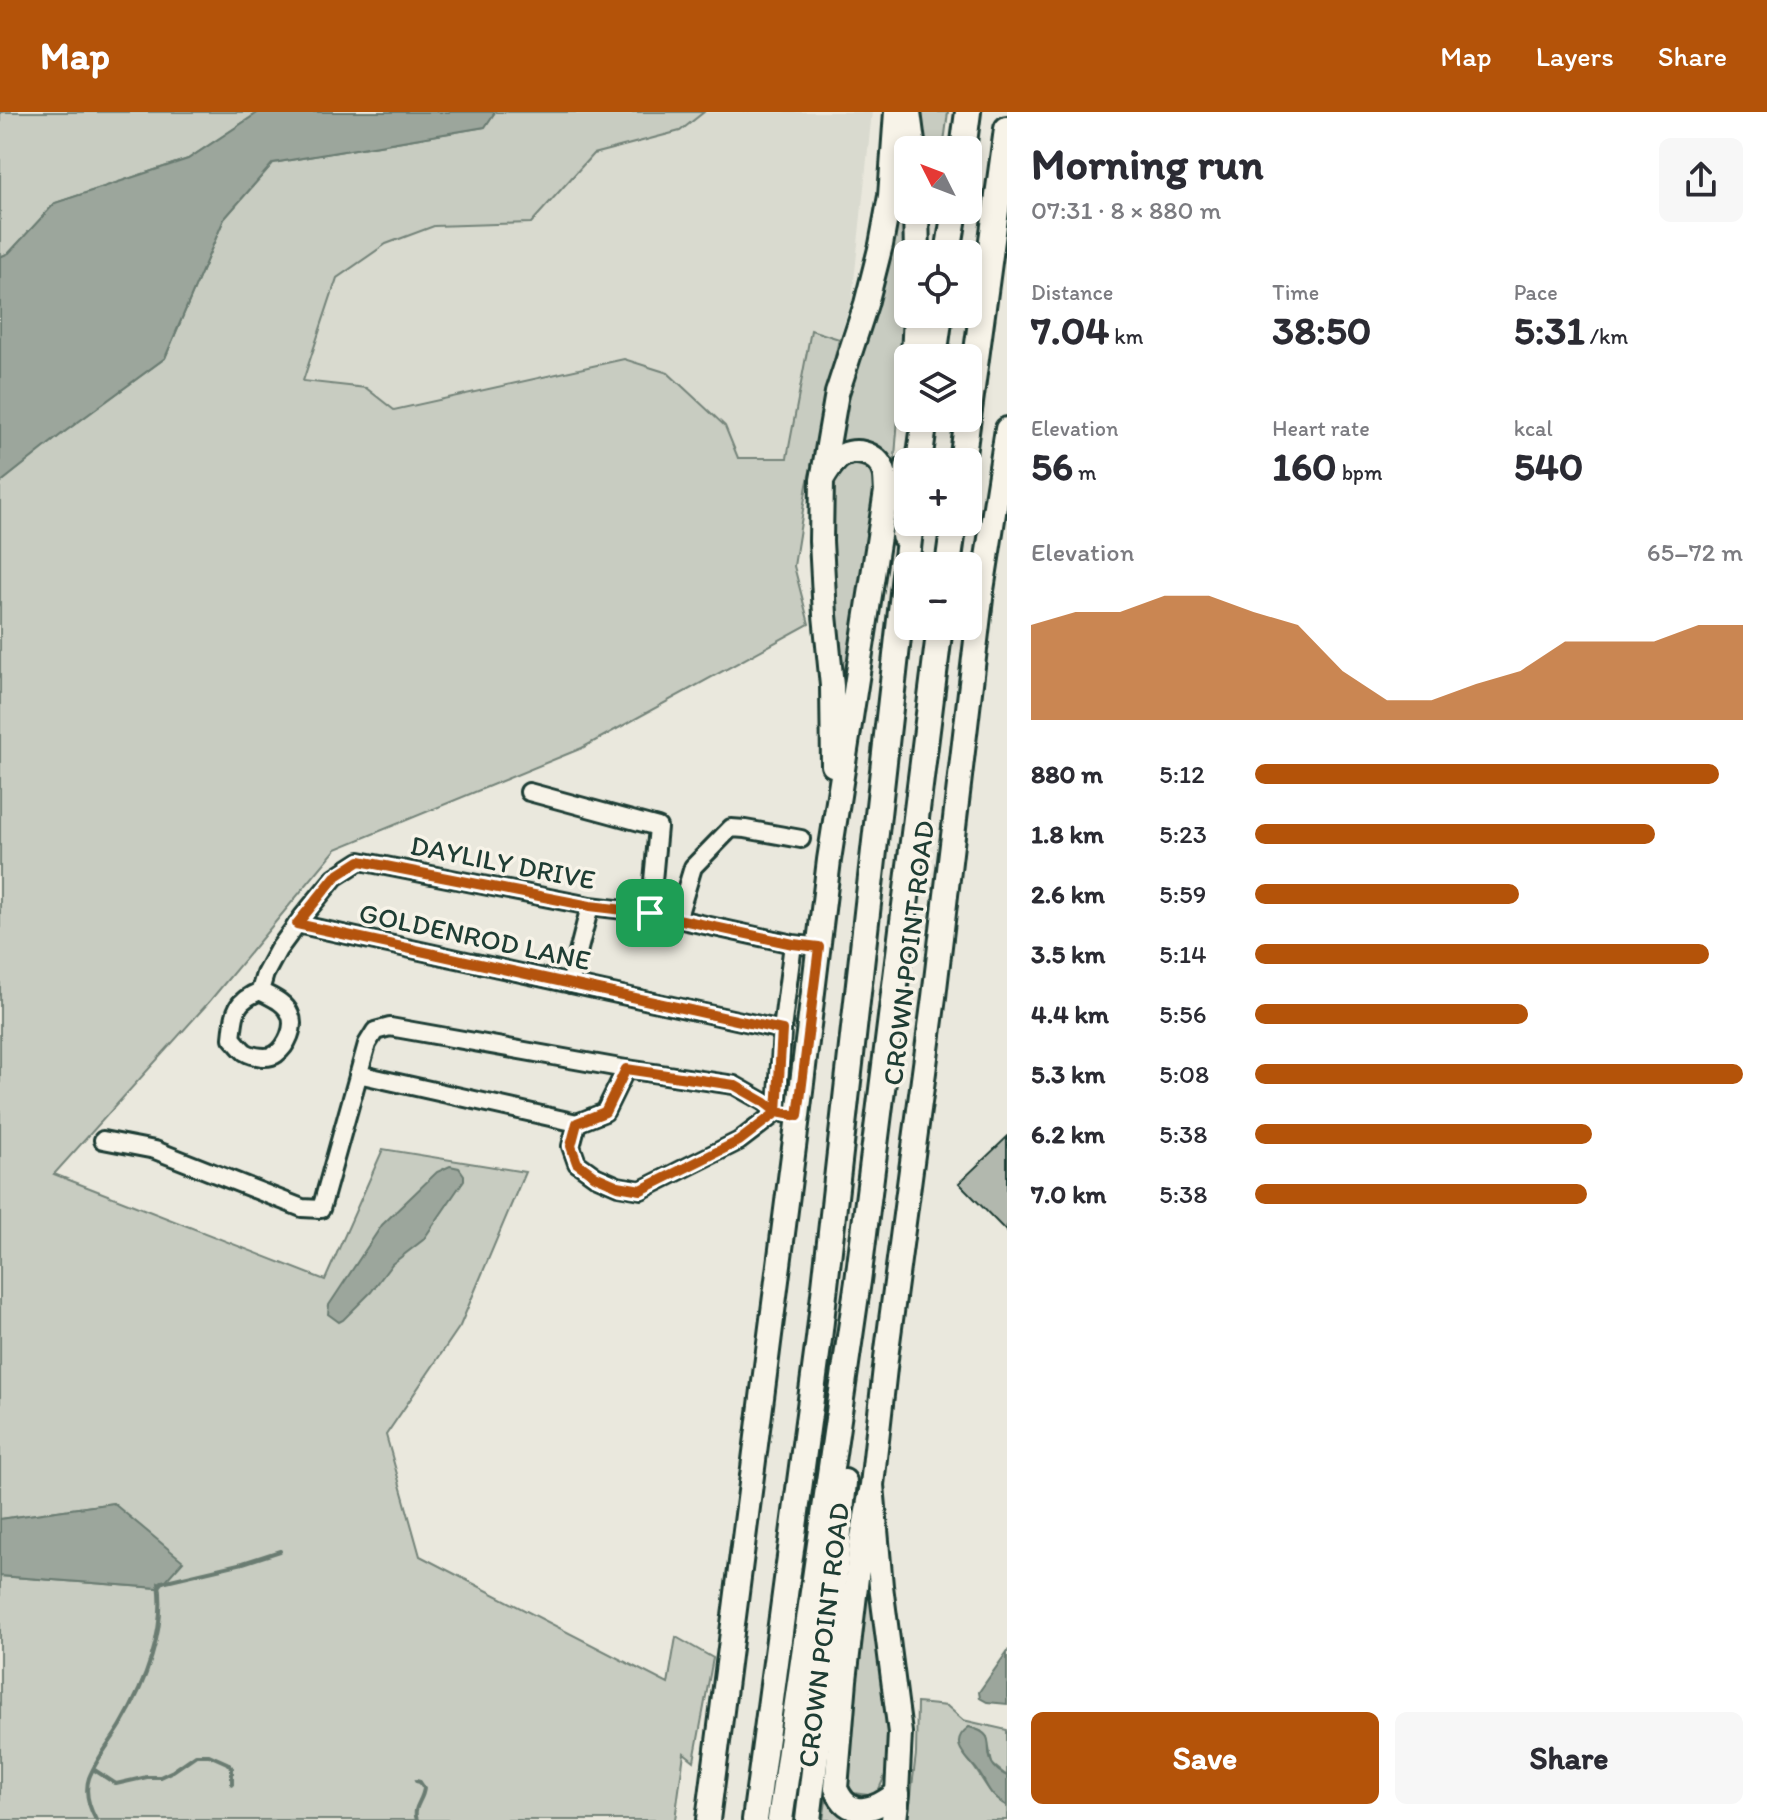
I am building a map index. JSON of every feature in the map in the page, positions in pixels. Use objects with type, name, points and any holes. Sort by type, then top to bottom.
[{"type":"highway","points":[[908,112],[911,136]]},
{"type":"highway","points":[[965,136],[968,112]]},
{"type":"highway","points":[[964,448],[1007,129]]},
{"type":"highway","points":[[755,1820],[819,1339],[897,640]]},
{"type":"highway","points":[[780,1820],[851,1329],[938,640]]},
{"type":"highway","points":[[808,1820],[849,1423],[858,1365],[851,1329]]},
{"type":"highway","points":[[894,1820],[897,1793]]},
{"type":"main road","points":[[834,826],[832,686],[821,541],[822,480],[837,393],[866,304],[881,245],[890,200],[896,112]]},
{"type":"main road","name":"CROWN POINT ROAD","points":[[872,1485],[900,1733],[897,1793],[877,1808],[862,1812],[846,1806],[836,1788],[845,1680],[934,997],[982,590],[1007,429]]},
{"type":"main road","points":[[708,1820],[788,1114],[819,947],[834,826],[886,491],[880,464],[875,457],[861,452],[837,459],[822,480]]},
{"type":"street","points":[[529,792],[658,827],[650,913]]},
{"type":"street","points":[[677,920],[693,867],[731,828],[801,839]]},
{"type":"street","name":"DAYLILY DRIVE","points":[[260,991],[278,950],[297,924],[335,877],[360,861],[819,947]]},
{"type":"street","points":[[570,984],[590,906]]},
{"type":"street","name":"GOLDENROD LANE","points":[[297,924],[782,1030]]},
{"type":"street","points":[[788,1114],[782,1030],[793,944]]},
{"type":"street","points":[[103,1140],[155,1150],[302,1208],[321,1209],[367,1044],[375,1031],[390,1027],[734,1085],[788,1114]]},
{"type":"street","points":[[358,1074],[577,1123],[605,1112],[626,1069]]},
{"type":"street","points":[[577,1123],[571,1146],[577,1163],[606,1181],[641,1190],[788,1114]]},
{"type":"shaded area","points":[[0,112],[259,112],[188,159],[55,203],[9,253],[0,257]]},
{"type":"shaded area","points":[[259,112],[495,112],[485,127],[273,163],[224,219],[165,358],[0,483],[0,257],[9,253],[55,203],[188,159]]},
{"type":"shaded area","points":[[495,112],[704,112],[680,131],[593,154],[531,223],[434,226],[386,244],[337,278],[303,381],[366,388],[394,410],[624,359],[668,373],[725,426],[738,458],[787,458],[811,330],[839,339],[807,485],[794,566],[809,624],[582,748],[336,849],[209,1002],[54,1174],[325,1280],[383,1149],[525,1172],[460,1326],[386,1435],[420,1556],[668,1684],[676,1637],[713,1658],[694,1761],[684,1753],[675,1820],[0,1820],[0,1576],[159,1588],[113,1503],[0,1519],[0,483],[165,358],[224,219],[273,163],[484,127]]},
{"type":"shaded area","points":[[704,112],[872,112],[852,300],[839,339],[811,330],[788,458],[738,458],[725,426],[668,373],[624,359],[394,410],[366,388],[302,382],[337,278],[386,244],[434,226],[531,223],[593,154],[679,131]]},
{"type":"shaded area","points":[[917,112],[948,112],[945,136],[919,136]]},
{"type":"shaded area","points":[[894,177],[894,224],[908,224],[908,240],[894,240],[894,328],[905,328],[904,344],[894,344],[894,432],[897,432],[894,470],[869,442],[832,448]]},
{"type":"shaded area","points":[[862,461],[875,470],[878,498],[841,716],[830,605],[832,479],[841,464]]},
{"type":"shaded area","points":[[450,1166],[459,1168],[464,1180],[423,1240],[392,1264],[371,1292],[343,1320],[339,1322],[328,1314],[329,1305],[382,1225],[437,1172]]},
{"type":"shaded area","points":[[113,1503],[183,1561],[159,1588],[0,1576],[0,1519]]},
{"type":"shaded area","points":[[868,1555],[888,1696],[887,1771],[876,1796],[853,1793],[847,1784],[845,1755]]},
{"type":"shaded area","points":[[1007,1652],[1007,1704],[987,1702],[980,1698],[979,1692]]},
{"type":"shaded area","points":[[917,1703],[947,1706],[963,1720],[1007,1730],[1007,1776],[992,1764],[987,1737],[981,1731],[969,1727],[960,1740],[964,1755],[997,1799],[1007,1806],[1007,1820],[908,1820],[916,1754]]},
{"type":"shaded area","points":[[969,1727],[987,1737],[992,1763],[1007,1776],[1007,1806],[992,1794],[961,1750],[959,1739]]},
{"type":"shaded area","points":[[826,1801],[854,1816],[885,1817],[885,1820],[823,1820]]},
{"type":"building","points":[[1007,1137],[1007,1232],[959,1183]]},
{"type":"waterway","points":[[162,1582],[280,1551]]},
{"type":"waterway","points":[[96,1820],[88,1800],[89,1778],[130,1709],[152,1657],[159,1620],[159,1583]]},
{"type":"waterway","points":[[93,1769],[116,1784],[160,1777],[196,1755],[209,1755],[232,1768],[232,1784]]},
{"type":"waterway","points":[[416,1781],[424,1788],[416,1811],[417,1820]]},
{"type":"route","points":[[650,913],[590,906],[360,861],[335,877],[297,924],[782,1030],[777,1112],[739,1141],[641,1190],[618,1186],[595,1176],[577,1163],[571,1146],[577,1123],[605,1112],[626,1069],[734,1085],[777,1112],[798,1116],[819,947],[650,913]]}]
